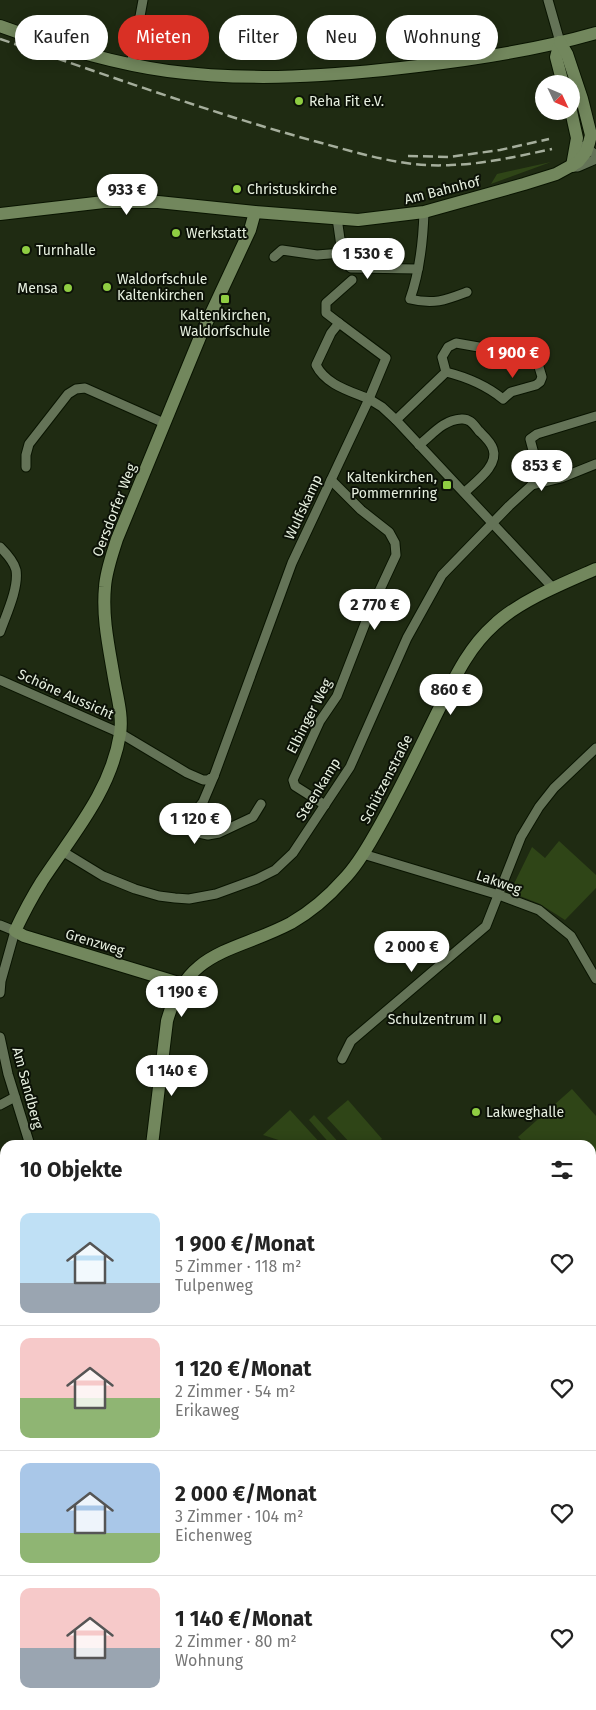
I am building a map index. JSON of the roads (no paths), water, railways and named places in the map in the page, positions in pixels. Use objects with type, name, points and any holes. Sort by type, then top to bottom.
[{"type":"street","points":[[131,65],[143,0]]},
{"type":"street","points":[[548,0],[560,42],[568,54],[582,99],[592,150]]},
{"type":"street","points":[[0,26],[55,46],[131,65],[169,71],[242,77],[301,76],[373,71],[470,60],[543,47],[596,32]]},
{"type":"street","points":[[560,42],[556,58],[561,75]]},
{"type":"street","points":[[572,163],[577,138],[573,120]]},
{"type":"street","points":[[577,138],[592,150]]},
{"type":"street","name":"Am Bahnhof","points":[[0,214],[104,202],[165,203],[358,220],[381,218],[424,212],[556,174],[592,150]]},
{"type":"street","name":"Oersdorfer Weg","points":[[15,931],[28,903],[100,795],[113,765],[120,733],[120,712],[104,614],[105,586],[110,560],[164,423],[200,337],[250,230],[255,212]]},
{"type":"street","points":[[424,212],[423,240],[416,282],[410,299],[438,302],[467,292]]},
{"type":"street","points":[[337,218],[342,253],[345,263],[351,268],[418,268]]},
{"type":"street","points":[[274,257],[282,250],[317,255],[342,253]]},
{"type":"street","points":[[352,280],[326,304],[326,313],[339,323],[331,333],[316,365],[320,374],[326,379],[382,407],[465,492],[554,588]]},
{"type":"street","name":"Wulfskamp","points":[[261,804],[253,817],[219,833],[208,835],[194,832],[190,825],[192,816],[203,802],[214,776],[292,564],[369,399],[386,358],[339,323]]},
{"type":"street","points":[[456,343],[490,349],[526,349],[534,355],[542,377],[536,385],[511,392],[503,399],[473,381],[446,372],[442,357],[448,347],[456,343]]},
{"type":"street","points":[[396,420],[446,372]]},
{"type":"street","points":[[26,467],[26,455],[29,444],[68,394],[76,389],[84,388],[164,423]]},
{"type":"street","points":[[596,416],[537,434],[530,439],[535,468],[532,486],[561,478],[596,464]]},
{"type":"street","points":[[419,445],[448,422],[462,419],[471,422],[490,443],[494,454],[490,467],[465,492]]},
{"type":"street","name":"Elbinger Weg","points":[[325,805],[295,786],[293,780],[320,721],[337,696],[370,612],[396,555],[395,543],[389,532],[361,510],[331,480]]},
{"type":"street","name":"Steenkamp","points":[[62,851],[104,876],[135,889],[159,896],[188,898],[216,894],[274,870],[293,854],[350,767],[407,638],[442,575],[532,486]]},
{"type":"street","points":[[0,547],[16,569],[16,584],[0,632]]},
{"type":"street","name":"Schützenstraße","points":[[153,1140],[168,1021],[173,1002],[182,984],[200,964],[292,923],[320,903],[344,879],[363,854],[387,814],[460,668],[476,644],[494,624],[520,606],[596,569]]},
{"type":"street","name":"Schöne Aussicht","points":[[0,680],[120,733]]},
{"type":"street","points":[[120,733],[187,773],[203,780],[208,780],[214,776]]},
{"type":"street","points":[[342,1058],[351,1041],[486,926],[521,837],[539,807],[554,788],[596,748]]},
{"type":"street","name":"Lakweg","points":[[363,854],[539,910],[571,936],[596,979]]},
{"type":"street","name":"Grenzweg","points":[[0,925],[24,936],[182,984]]},
{"type":"street","points":[[0,993],[1,980],[15,931]]},
{"type":"street","name":"Am Sandberg","points":[[0,1037],[14,1096],[28,1140]]},
{"type":"street","points":[[0,1105],[14,1096]]},
{"type":"railway","points":[[0,39],[235,118],[382,159],[416,164],[464,164],[552,149]]},
{"type":"railway","points":[[408,156],[449,157],[500,150],[549,139]]},
{"type":"place","name":"Reha Fit e.V.","points":[[299,101]]},
{"type":"place","name":"Christuskirche","points":[[237,189]]},
{"type":"place","name":"Werkstatt","points":[[176,233]]},
{"type":"place","name":"Turnhalle","points":[[26,250]]},
{"type":"place","name":"Waldorfschule Kaltenkirchen","points":[[107,287]]},
{"type":"place","name":"Mensa","points":[[68,288]]},
{"type":"place","name":"Kaltenkirchen, Waldorfschule","points":[[225,299]]},
{"type":"place","name":"Kaltenkirchen, Pommernring","points":[[447,485]]},
{"type":"place","name":"Schulzentrum II","points":[[497,1019]]},
{"type":"place","name":"Lakweghalle","points":[[476,1112]]}]
